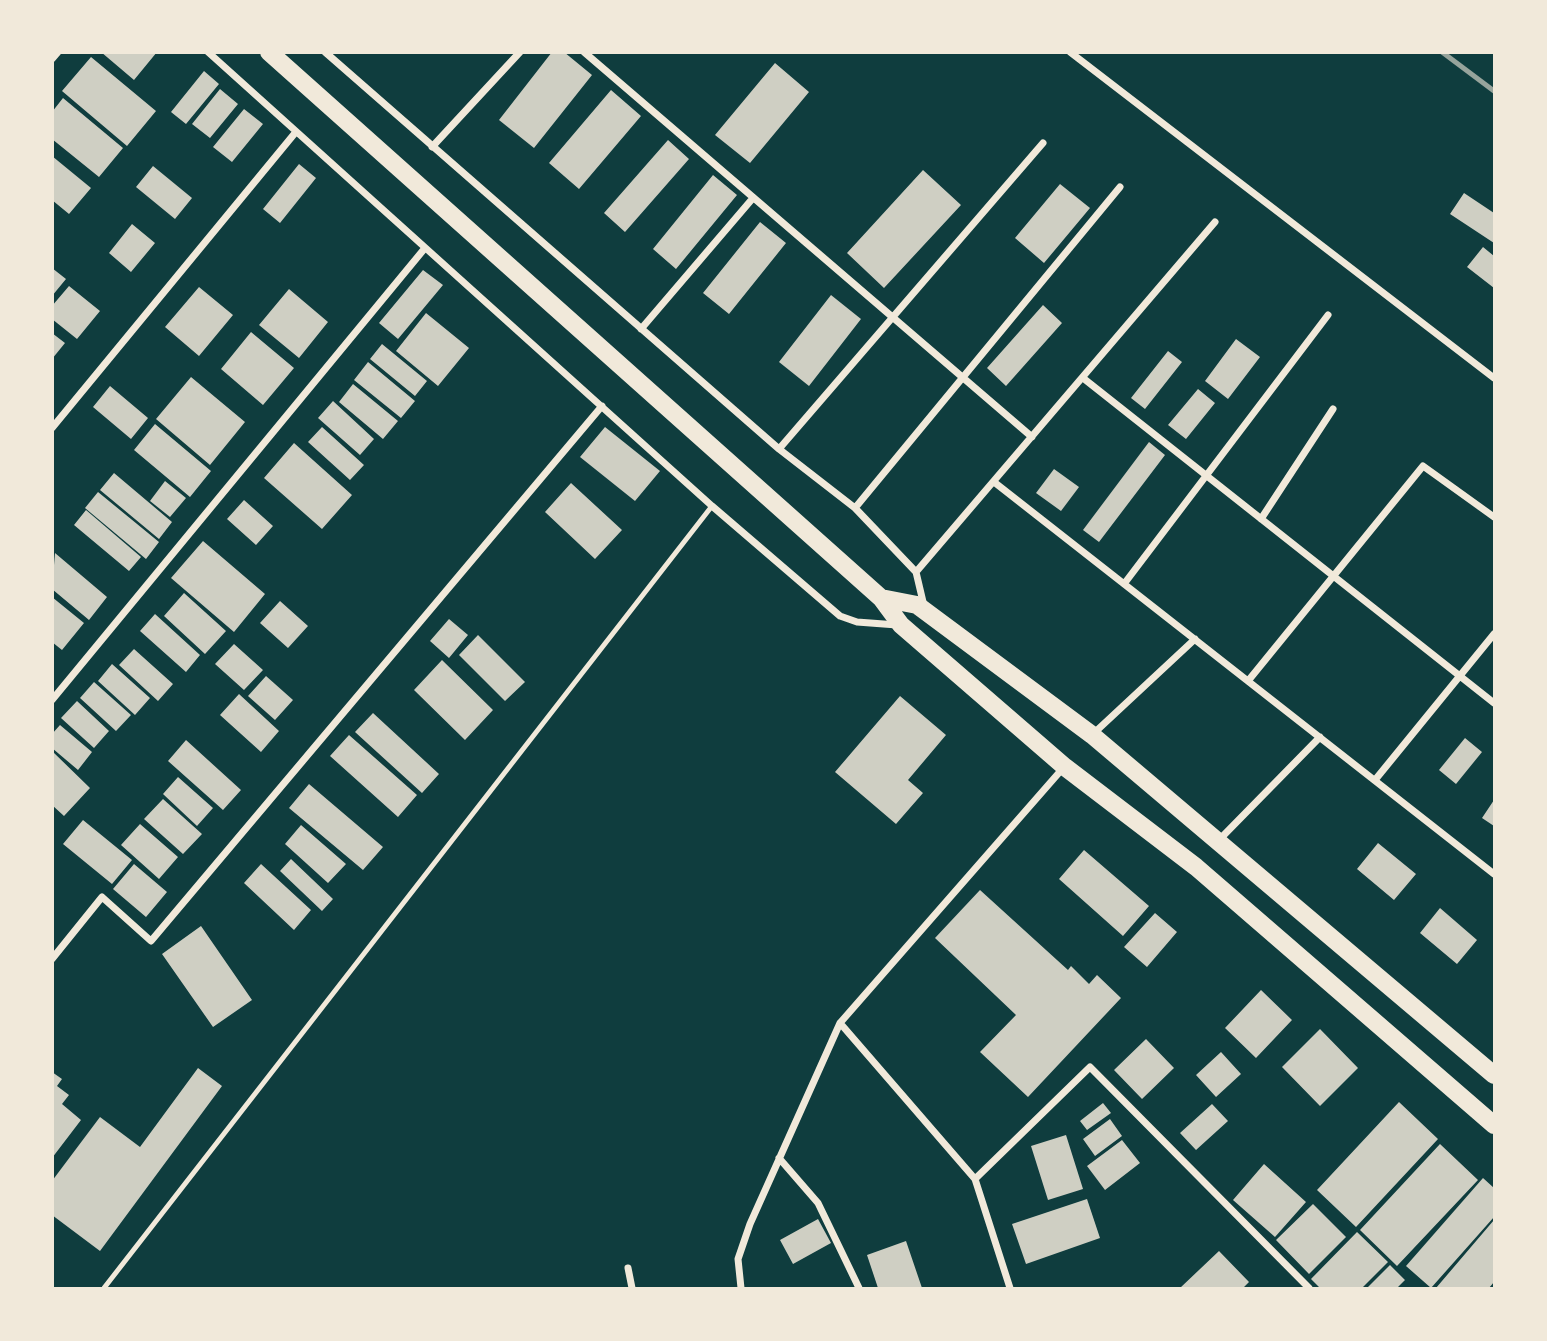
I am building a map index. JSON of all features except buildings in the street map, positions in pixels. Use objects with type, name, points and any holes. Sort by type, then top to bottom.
[{"type":"main road","points":[[269,52],[877,595],[901,625],[1065,767],[1196,867],[1494,1125]]},
{"type":"main road","points":[[877,595],[917,605],[1092,735],[1220,839],[1494,1075]]},
{"type":"street","points":[[52,59],[58,52]]},
{"type":"street","points":[[208,52],[712,506],[839,616],[858,622],[901,625]]},
{"type":"street","points":[[325,52],[779,449],[855,508],[916,572],[925,611]]},
{"type":"street","points":[[432,147],[520,52]]},
{"type":"street","points":[[583,52],[1032,437]]},
{"type":"street","points":[[1070,52],[1494,378]]},
{"type":"street","points":[[52,428],[295,133]]},
{"type":"street","points":[[779,449],[1043,143]]},
{"type":"street","points":[[855,508],[1120,187]]},
{"type":"street","points":[[641,329],[753,198]]},
{"type":"street","points":[[916,572],[1215,222]]},
{"type":"street","points":[[52,700],[425,248]]},
{"type":"street","points":[[1124,584],[1328,315]]},
{"type":"street","points":[[1083,378],[1494,703]]},
{"type":"street","points":[[52,959],[102,897],[151,942],[602,407]]},
{"type":"street","points":[[1261,519],[1334,409]]},
{"type":"street","points":[[1248,681],[1423,466],[1494,517]]},
{"type":"street","points":[[994,482],[1494,874]]},
{"type":"street","points":[[1375,780],[1494,634]]},
{"type":"street","points":[[1092,735],[1195,639]]},
{"type":"street","points":[[1220,839],[1320,737]]},
{"type":"street","points":[[741,1289],[737,1259],[840,1023],[1065,767]]},
{"type":"street","points":[[840,1023],[975,1179],[1010,1289]]},
{"type":"street","points":[[975,1179],[1090,1067],[1309,1289]]},
{"type":"street","points":[[779,1158],[818,1203],[859,1289]]},
{"type":"street","points":[[628,1268],[632,1289]]},
{"type":"lane","points":[[104,1289],[712,506]]},
{"type":"railway","points":[[1442,52],[1494,91]]}]
